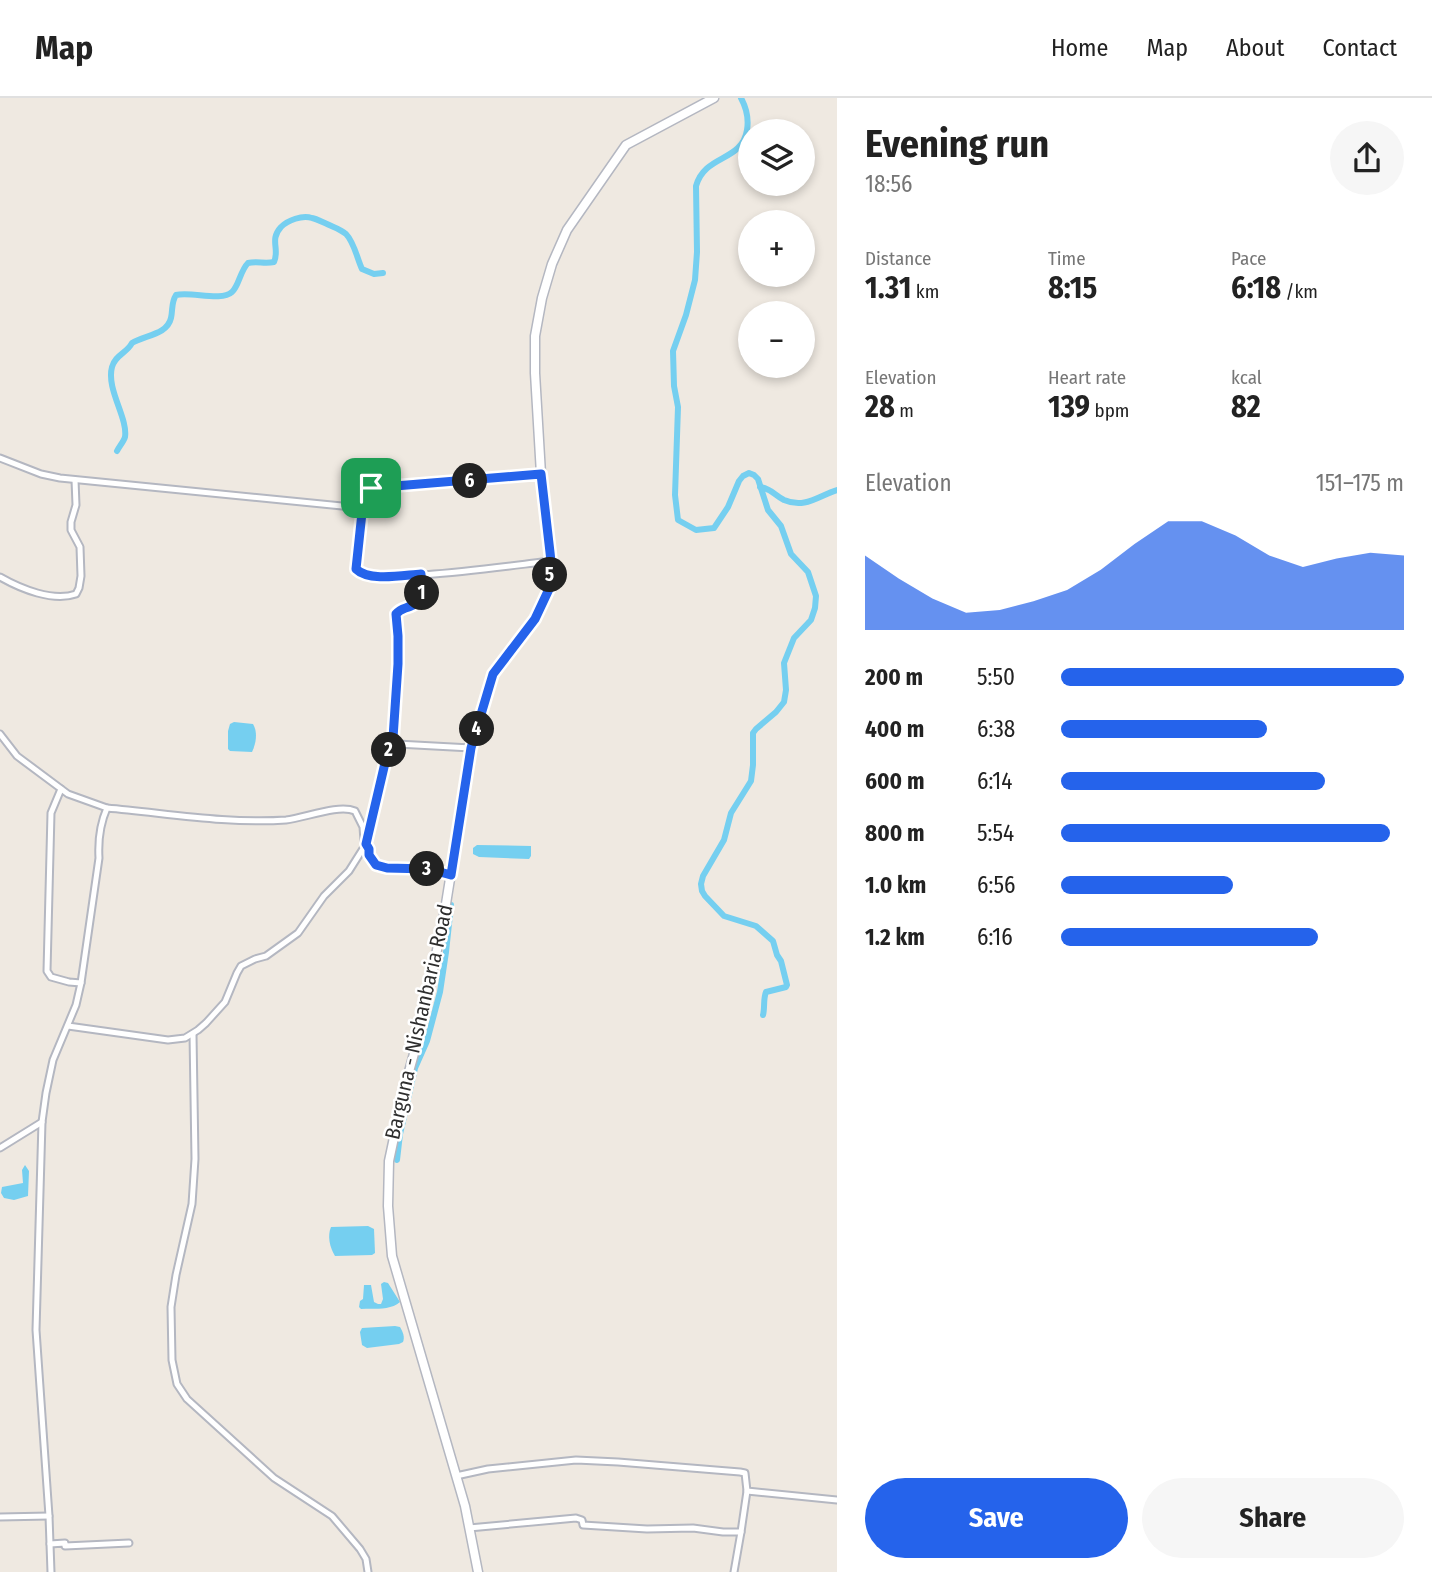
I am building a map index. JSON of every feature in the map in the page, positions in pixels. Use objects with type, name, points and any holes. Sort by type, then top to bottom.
[{"type":"street","name":"Barguna - Nishanbaria Road","points":[[478,1572],[456,1476],[392,1256],[388,1206],[391,1146],[422,1025],[451,875],[471,748],[493,674],[535,619],[550,587],[551,561],[541,474],[535,336],[552,264],[567,230],[626,145],[715,98]]},
{"type":"street","points":[[0,458],[41,474],[75,480],[362,508]]},
{"type":"street","points":[[541,474],[366,489],[356,565],[358,572],[382,577],[470,571],[551,561]]},
{"type":"street","points":[[0,577],[44,595],[62,597],[76,594],[82,576],[80,548],[71,530],[76,505],[75,480]]},
{"type":"street","points":[[68,1026],[168,1040],[177,1040],[193,1034],[225,1002],[242,966],[266,956],[298,933],[324,897],[349,871],[366,844],[393,738],[398,664],[396,614],[401,609],[416,605],[421,599],[421,574]]},
{"type":"street","points":[[0,734],[17,756],[68,794],[107,808],[264,820],[288,820],[313,813],[349,809],[355,811],[363,827],[364,841],[376,865],[387,868],[429,869],[451,875]]},
{"type":"street","points":[[393,738],[397,744],[471,748]]},
{"type":"street","points":[[61,789],[51,813],[47,971],[51,977],[81,983]]},
{"type":"street","points":[[51,1572],[36,1330],[42,1122],[53,1060],[76,1005],[81,983],[99,858],[98,841],[107,808]]},
{"type":"street","points":[[193,1034],[195,1158],[192,1204],[171,1307],[172,1360],[177,1384],[187,1399],[274,1478],[332,1516],[360,1549],[366,1559],[368,1572]]},
{"type":"street","points":[[0,1148],[42,1122]]},
{"type":"street","points":[[456,1476],[488,1469],[576,1460],[746,1474],[747,1491],[734,1572]]},
{"type":"street","points":[[747,1491],[837,1500]]},
{"type":"street","points":[[0,1517],[49,1516]]},
{"type":"street","points":[[469,1528],[576,1518],[582,1520],[583,1525],[741,1532]]},
{"type":"street","points":[[50,1544],[65,1543],[65,1546],[130,1543]]},
{"type":"water","points":[[230,724],[253,724],[256,738],[252,752],[228,749],[228,731]]},
{"type":"water","points":[[477,845],[531,846],[531,856],[529,859],[479,857],[473,854],[473,848]]},
{"type":"water","points":[[25,1165],[29,1171],[28,1196],[14,1200],[4,1198],[2,1187],[23,1183],[22,1170]]},
{"type":"water","points":[[368,1226],[374,1229],[375,1253],[335,1256],[330,1242],[331,1227]]},
{"type":"water","points":[[388,1283],[400,1302],[386,1308],[361,1309],[359,1307],[363,1299],[364,1285],[371,1285],[374,1302],[381,1304],[381,1284]]},
{"type":"water","points":[[395,1326],[402,1331],[403,1342],[367,1348],[362,1345],[362,1328]]},
{"type":"waterway","points":[[741,98],[748,118],[744,140],[738,148],[707,168],[696,186],[695,280],[673,351],[674,386],[678,407],[675,495],[678,520],[696,530],[714,528],[728,507],[739,481],[749,473],[754,475],[758,479],[768,510],[781,526],[791,554],[808,572],[816,596],[811,620],[794,638],[784,663],[784,702],[753,733],[751,781],[731,813],[724,840],[701,884],[705,896],[724,916],[756,926],[773,941],[787,985],[766,992],[763,1015]]},
{"type":"waterway","points":[[117,451],[124,439],[125,429],[112,385],[112,367],[132,343],[155,334],[169,324],[176,295],[221,296],[232,292],[248,263],[274,262],[275,240],[281,227],[291,220],[304,217],[316,219],[344,232],[351,241],[362,269],[374,274],[383,273]]},
{"type":"waterway","points":[[760,487],[784,500],[798,503],[811,501],[837,490]]},
{"type":"waterway","points":[[397,1160],[415,1068],[427,1041],[440,992],[451,905]]},
{"type":"route","points":[[541,474],[551,561],[550,587],[535,619],[493,674],[471,748],[451,875],[429,869],[387,868],[376,865],[366,844],[393,738],[398,664],[396,614],[401,609],[416,605],[422,593],[421,574],[368,576],[356,569],[364,494],[366,489],[371,488],[541,474]]}]
